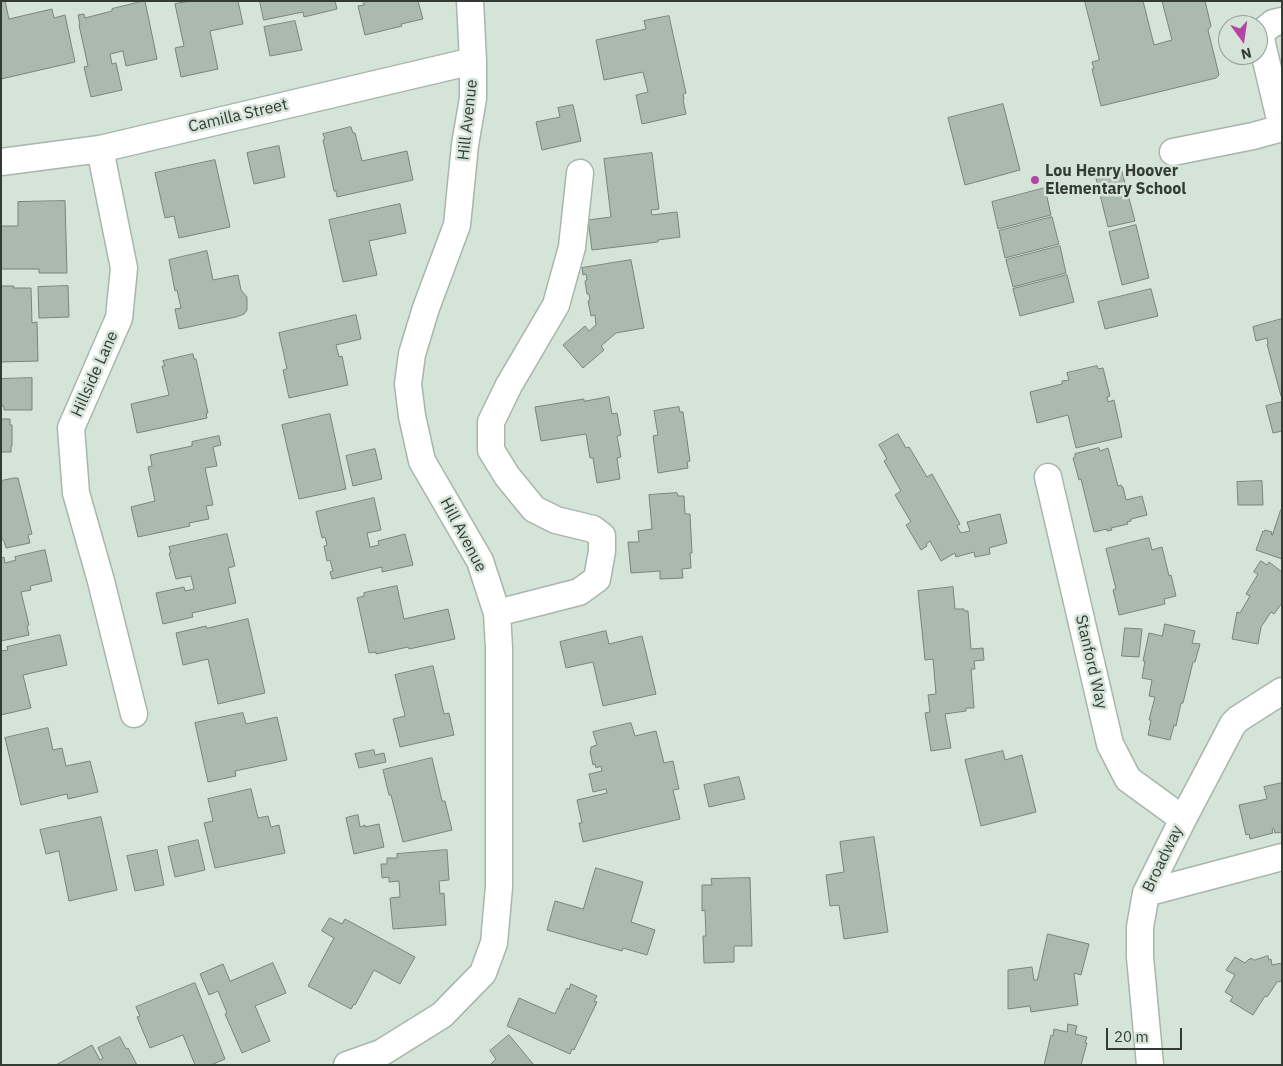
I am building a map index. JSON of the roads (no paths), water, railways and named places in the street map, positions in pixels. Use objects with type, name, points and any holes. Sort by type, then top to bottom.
[{"type":"street","name":"Hill Avenue","points":[[347,1065],[381,1053],[442,1015],[483,973],[494,943],[499,887],[499,648],[497,613],[480,560],[422,461],[412,416],[408,384],[412,354],[426,308],[457,225],[465,145],[473,98],[470,1]]},
{"type":"street","points":[[1173,152],[1253,136],[1282,128],[1261,39],[1262,32],[1273,24],[1282,21]]},
{"type":"street","name":"Camilla Street","points":[[1,162],[100,149],[473,61]]},
{"type":"street","name":"Hillside Lane","points":[[100,149],[124,268],[119,318],[71,428],[76,493],[101,581],[134,714]]},
{"type":"street","points":[[497,613],[579,592],[597,579],[602,551],[602,536],[594,529],[556,520],[534,509],[507,476],[491,450],[491,422],[509,385],[556,305],[572,247],[580,173]]},
{"type":"street","name":"Stanford Way","points":[[1048,477],[1110,744],[1128,780],[1183,818]]},
{"type":"street","name":"Broadway","points":[[1150,1065],[1140,957],[1140,927],[1146,893],[1183,818],[1235,721],[1282,691]]},
{"type":"street","points":[[1146,893],[1282,857]]},
{"type":"place","name":"Lou Henry Hoover Elementary School","points":[[1035,180]]}]
